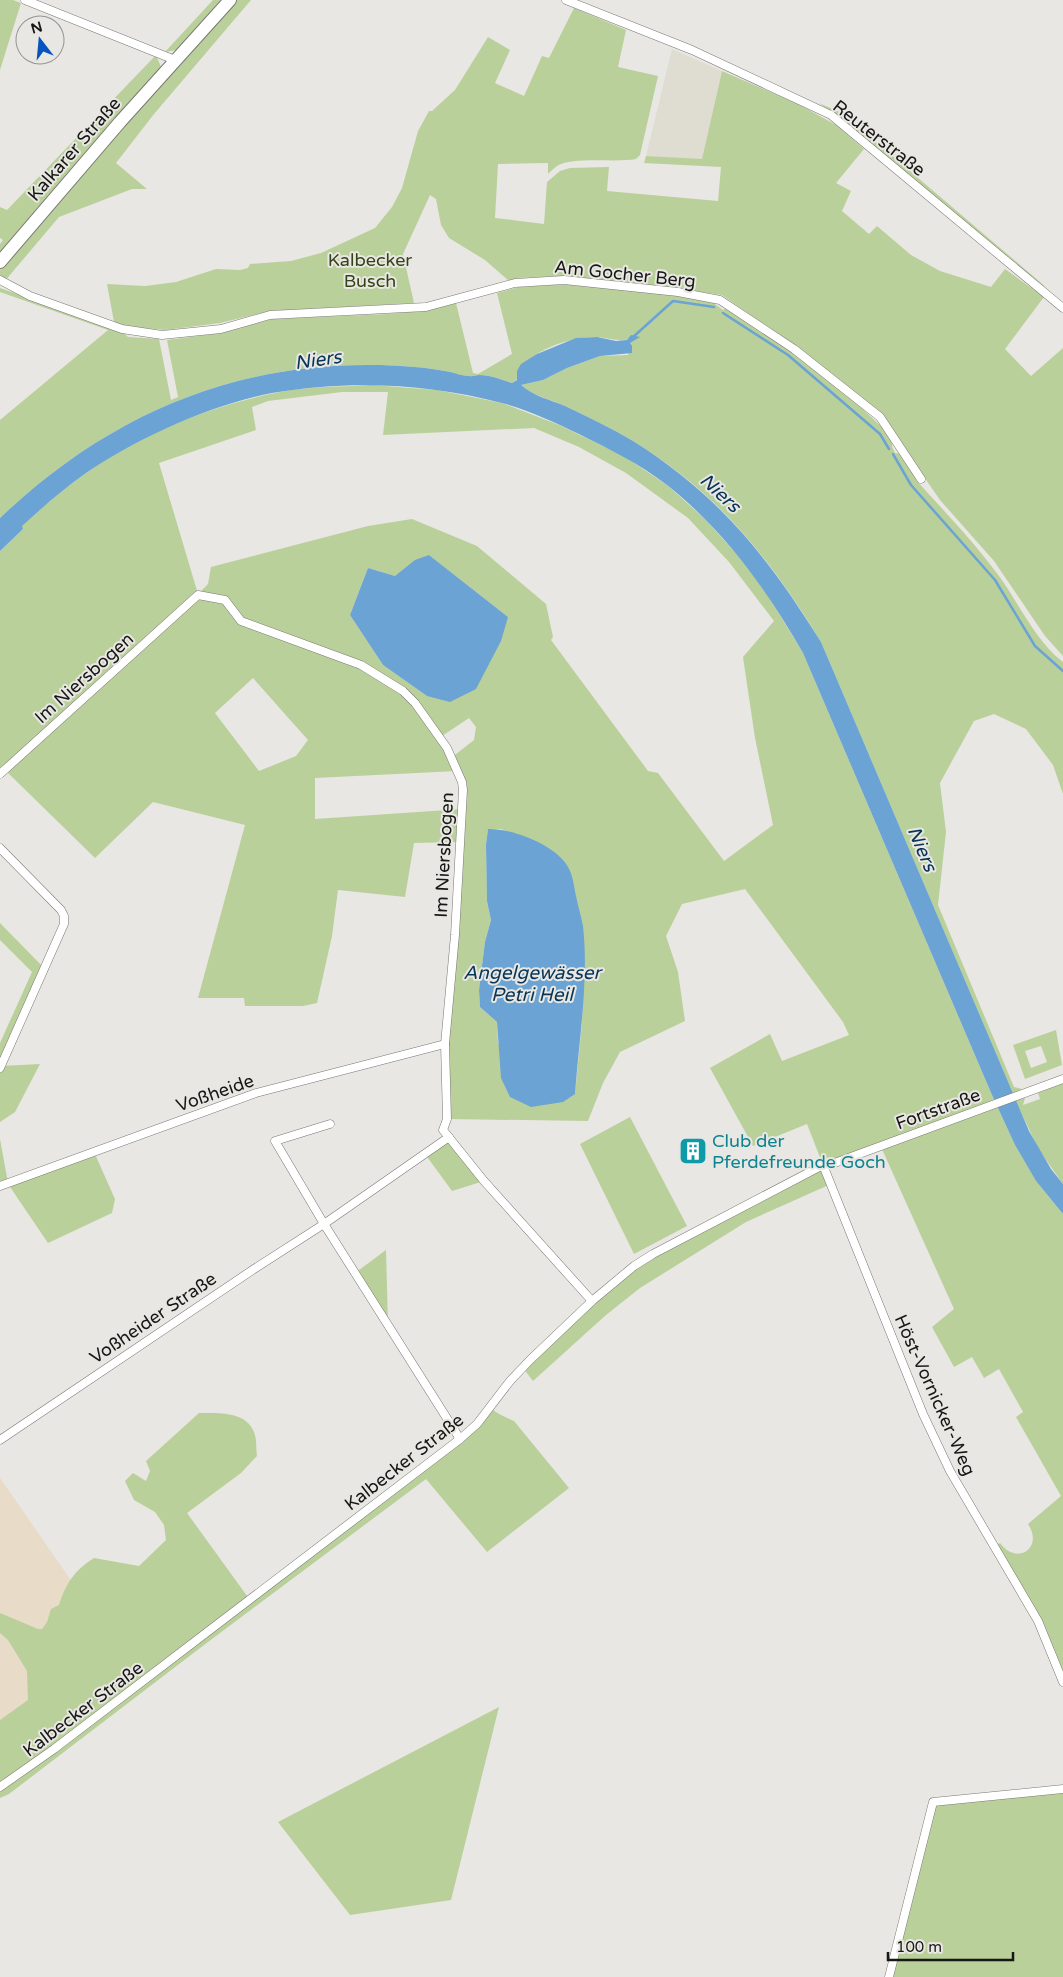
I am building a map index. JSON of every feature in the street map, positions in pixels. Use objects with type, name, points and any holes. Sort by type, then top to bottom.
[{"type":"main road","name":"Kalkarer Straße","points":[[0,262],[175,60],[230,0]]},
{"type":"street","points":[[25,0],[175,60]]},
{"type":"street","name":"Reuterstraße","points":[[566,0],[692,50],[831,115],[1063,308]]},
{"type":"street","name":"Am Gocher Berg","points":[[0,280],[30,296],[122,329],[162,335],[221,329],[270,314],[426,307],[515,283],[564,280],[678,292],[720,300],[794,349],[880,418],[920,479]]},
{"type":"street","name":"Im Niersbogen","points":[[0,774],[198,595],[225,600],[241,621],[361,665],[394,684],[415,703],[447,748],[462,782],[463,790],[445,1044],[446,1119],[443,1130],[449,1137]]},
{"type":"street","points":[[0,848],[61,910],[64,916],[64,924],[0,1068]]},
{"type":"street","name":"Voßheide","points":[[0,1186],[256,1093],[445,1044]]},
{"type":"street","name":"Fortstraße","points":[[823,1166],[1063,1079]]},
{"type":"street","points":[[330,1124],[275,1141],[324,1224],[460,1439]]},
{"type":"street","points":[[449,1137],[484,1181],[592,1301]]},
{"type":"street","name":"Voßheider Straße","points":[[0,1440],[254,1268],[324,1224],[449,1137]]},
{"type":"street","name":"Kalbecker Straße","points":[[0,1787],[54,1749],[460,1439],[477,1424],[510,1381],[531,1359],[592,1301],[634,1266],[653,1254],[823,1166]]},
{"type":"street","name":"Höst-Vornicker-Weg","points":[[823,1166],[923,1414],[950,1471],[1038,1621],[1063,1682]]},
{"type":"street","points":[[889,1977],[933,1802],[1063,1789]]},
{"type":"shaded area","points":[[672,49],[722,71],[702,160],[646,156]]},
{"type":"shaded area","points":[[0,1478],[142,1683],[0,1787]]},
{"type":"green space","points":[[0,0],[13,0],[21,3],[17,15],[15,15],[15,22],[0,70]]},
{"type":"green space","points":[[213,0],[222,0],[177,50],[165,52]]},
{"type":"green space","points":[[237,0],[251,0],[154,114],[116,163],[147,189],[132,189],[59,217],[4,282],[0,276],[0,270],[130,119]]},
{"type":"green space","name":"Kalbecker Busch","points":[[574,8],[626,30],[618,67],[658,76],[640,155],[636,159],[628,160],[573,161],[557,166],[548,174],[548,163],[498,164],[495,218],[544,224],[547,182],[560,171],[570,168],[609,167],[607,191],[718,201],[721,167],[644,163],[646,156],[702,159],[722,71],[798,104],[836,125],[864,149],[836,183],[851,191],[842,211],[869,234],[877,226],[911,255],[940,271],[991,287],[1005,269],[1044,297],[1005,349],[1031,376],[1063,348],[1063,656],[1045,636],[994,561],[940,500],[881,415],[795,346],[722,295],[561,276],[518,278],[509,281],[485,260],[449,238],[441,225],[436,199],[430,195],[403,254],[414,303],[270,311],[220,323],[166,330],[130,327],[114,322],[107,284],[145,286],[176,282],[216,269],[240,270],[248,268],[250,264],[291,261],[321,253],[375,228],[392,207],[402,188],[418,131],[429,111],[432,111],[455,90],[488,37],[510,50],[495,83],[524,96],[542,56],[549,58]]},
{"type":"green space","points":[[156,55],[161,67],[0,255],[0,244],[3,240],[0,238],[0,207],[7,210]]},
{"type":"green space","points":[[819,103],[842,113],[1047,288],[1023,272],[842,119]]},
{"type":"green space","points":[[568,284],[673,295],[714,302],[723,310],[727,308],[792,350],[855,402],[885,430],[893,440],[892,447],[895,453],[902,454],[910,465],[916,480],[979,551],[999,576],[1036,633],[1063,662],[1063,794],[1053,765],[1026,729],[994,714],[974,721],[940,783],[946,832],[938,905],[1014,1087],[1022,1089],[1013,1094],[821,642],[782,582],[717,505],[664,461],[633,441],[565,406],[536,395],[521,385],[543,380],[567,368],[600,356],[628,355],[629,343],[639,337],[617,340],[590,337],[558,344],[537,354],[512,383],[484,375],[464,376],[440,370],[371,365],[318,367],[266,375],[217,387],[170,404],[125,426],[81,452],[40,483],[0,518],[0,420],[108,330],[0,292],[0,288],[122,331],[128,337],[159,339],[171,400],[178,397],[167,340],[221,333],[272,319],[387,314],[419,311],[456,303],[473,373],[478,374],[512,354],[497,293],[519,287]]},
{"type":"green space","points":[[372,385],[437,390],[502,403],[559,425],[622,455],[667,485],[706,520],[764,589],[803,653],[1015,1145],[1036,1181],[1063,1214],[1063,1682],[1038,1621],[994,1547],[1000,1543],[1007,1550],[1014,1553],[1026,1551],[1031,1547],[1033,1540],[1028,1524],[1061,1496],[1016,1417],[1023,1412],[999,1369],[984,1378],[972,1357],[954,1367],[932,1327],[954,1309],[881,1147],[823,1165],[807,1124],[753,1146],[710,1068],[770,1034],[782,1061],[849,1035],[843,1022],[745,889],[682,904],[666,936],[678,972],[685,1021],[620,1052],[603,1083],[588,1121],[447,1119],[445,1044],[460,842],[414,843],[405,897],[338,890],[332,936],[317,1003],[303,1006],[245,1006],[244,998],[198,998],[245,825],[153,802],[95,858],[5,770],[0,774],[0,551],[23,529],[21,526],[61,492],[107,459],[174,424],[221,407],[282,391]],"holes":[[[342,392],[388,392],[383,435],[534,428],[579,447],[626,473],[688,518],[729,562],[774,621],[743,657],[755,738],[773,825],[724,861],[658,773],[648,771],[551,640],[553,637],[546,604],[477,546],[412,519],[368,526],[211,567],[208,584],[198,594],[159,463],[256,430],[252,407],[268,401]],[[429,555],[508,617],[427,696],[383,665],[350,615],[368,568],[395,576]],[[253,678],[308,740],[296,756],[259,771],[215,713]],[[469,718],[476,727],[474,740],[451,758],[439,738]],[[457,771],[463,790],[462,809],[315,819],[315,778]],[[488,829],[501,829],[538,843],[584,947],[582,1023],[575,1094],[498,1043],[497,1022],[480,1007],[479,990],[485,942],[491,920],[487,901],[486,845]]]},
{"type":"green space","points":[[0,923],[44,968],[1,1066],[40,1064],[15,1112],[0,1122],[0,1043],[32,972],[0,940]]},
{"type":"green space","points":[[1056,1030],[1062,1065],[1025,1079],[1013,1045]],"holes":[[[1041,1046],[1047,1062],[1031,1068],[1025,1051]]]},
{"type":"green space","points":[[1063,1083],[1063,1184],[1039,1150],[1015,1100],[1025,1098],[1023,1105],[1040,1099],[1038,1093]]},
{"type":"green space","points":[[630,1117],[687,1226],[634,1254],[580,1144]]},
{"type":"green space","points":[[449,1137],[484,1181],[452,1191],[425,1154]]},
{"type":"green space","points":[[0,1139],[8,1183],[94,1152],[115,1199],[112,1213],[48,1243],[8,1184],[0,1186]]},
{"type":"green space","points":[[823,1165],[831,1184],[746,1222],[640,1288],[606,1315],[533,1381],[523,1368],[634,1266]]},
{"type":"green space","points":[[386,1250],[388,1325],[355,1273]]},
{"type":"green space","points":[[490,1408],[514,1421],[569,1488],[487,1552],[426,1479],[9,1794],[0,1798],[0,1720],[28,1700],[27,1671],[8,1640],[0,1633],[0,1613],[42,1629],[47,1622],[51,1609],[59,1605],[65,1590],[76,1572],[87,1563],[94,1558],[139,1566],[166,1540],[164,1525],[155,1512],[134,1500],[125,1481],[133,1473],[146,1481],[150,1471],[146,1461],[199,1413],[223,1413],[238,1417],[250,1425],[255,1435],[257,1456],[241,1473],[187,1513],[250,1600],[429,1464]]},
{"type":"green space","points":[[499,1707],[451,1900],[350,1915],[278,1822]]},
{"type":"green space","points":[[1063,1789],[1063,1977],[889,1977],[933,1802]]},
{"type":"water","points":[[631,335],[640,337],[630,343],[632,353],[600,356],[567,368],[543,380],[521,385],[537,395],[565,406],[633,441],[691,483],[716,506],[761,555],[801,611],[821,642],[1029,1131],[1051,1169],[1063,1184],[1063,1214],[1036,1181],[1015,1145],[803,653],[775,606],[726,541],[688,503],[646,470],[613,451],[551,421],[512,406],[474,396],[445,391],[387,386],[329,386],[300,389],[272,393],[225,405],[175,424],[127,448],[86,473],[61,492],[22,526],[23,529],[0,551],[0,518],[40,483],[81,452],[125,426],[170,404],[217,387],[266,375],[318,367],[371,365],[440,370],[464,376],[483,375],[512,383],[517,380],[517,371],[521,364],[537,354],[576,338],[597,337],[616,341],[627,340]]},
{"type":"water","points":[[429,555],[508,617],[501,641],[476,689],[450,702],[427,696],[383,665],[350,615],[368,568],[395,576],[415,560]]},
{"type":"water","name":"Angelgewässer Petri Heil","points":[[488,829],[509,831],[543,845],[562,859],[570,870],[572,877],[583,926],[585,968],[575,1094],[563,1102],[531,1107],[510,1097],[501,1078],[497,1022],[480,1007],[479,990],[485,942],[491,920],[487,901],[486,845]]},
{"type":"waterway","points":[[632,338],[673,301],[714,307]]},
{"type":"waterway","points":[[723,313],[788,355],[880,434],[889,449]]},
{"type":"waterway","points":[[893,454],[911,485],[995,580],[1035,646],[1063,671]]},
{"type":"place","name":"Club der Pferdefreunde Goch","points":[[693,1151]]},
{"type":"water label","name":"Niers","points":[[318,360]]},
{"type":"water label","name":"Niers","points":[[720,493]]},
{"type":"water label","name":"Niers","points":[[922,849]]}]
